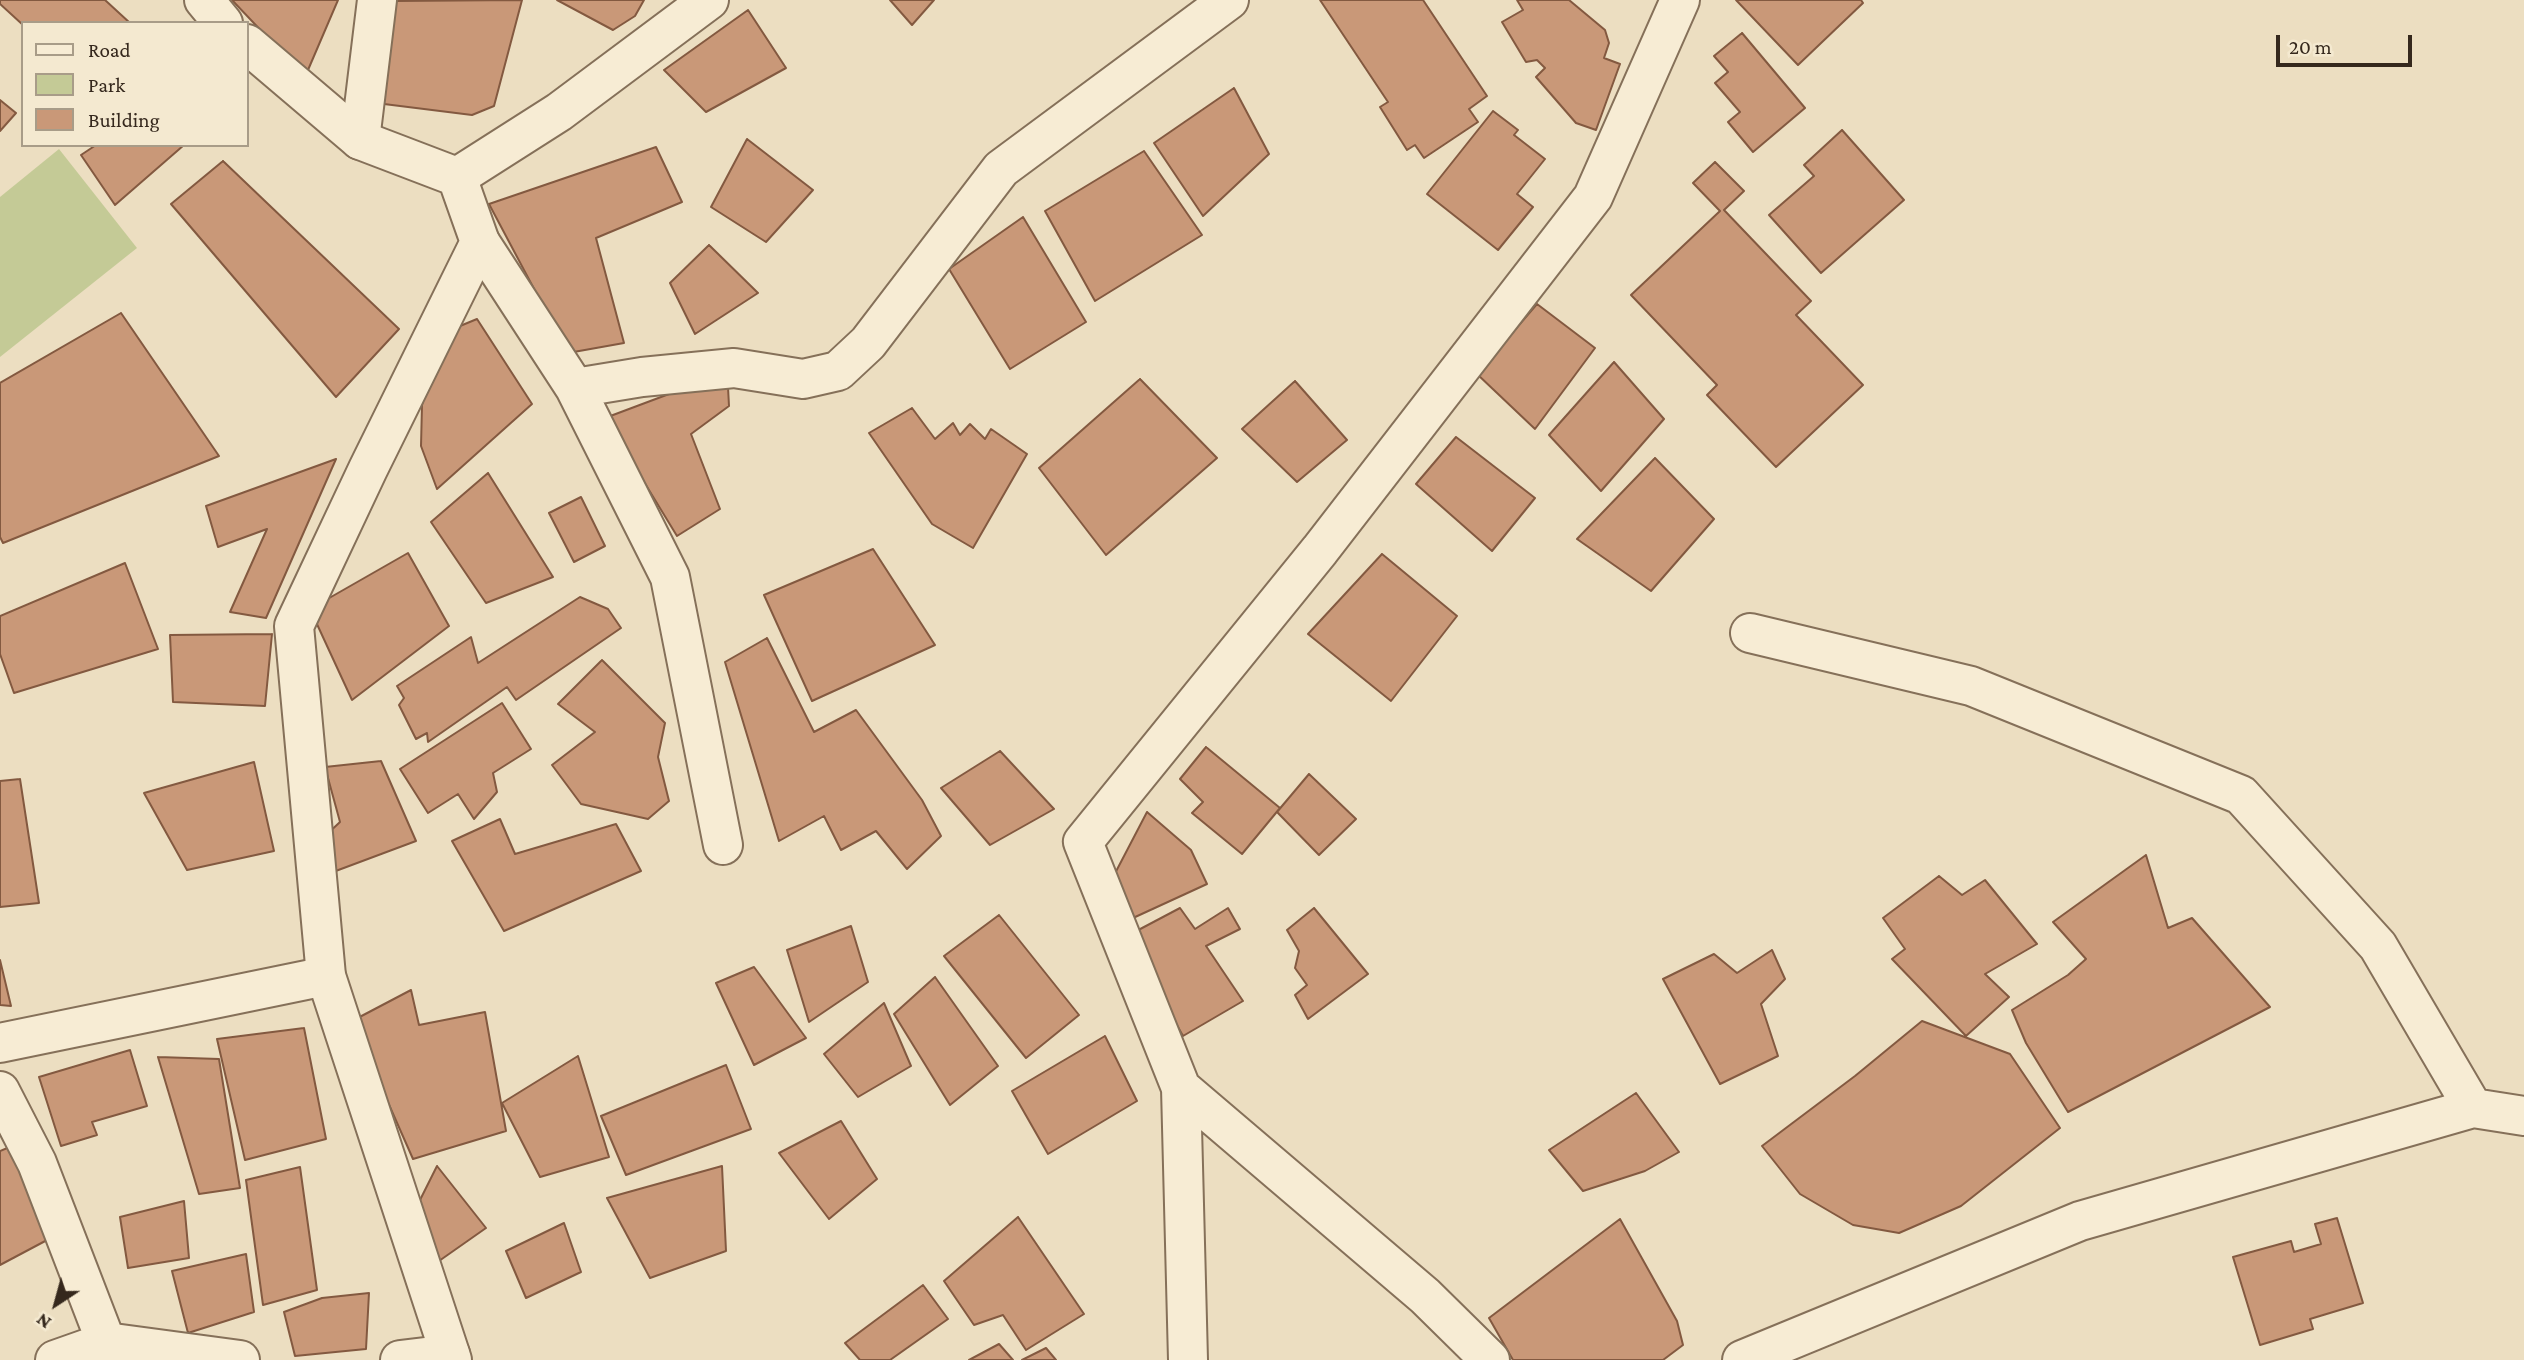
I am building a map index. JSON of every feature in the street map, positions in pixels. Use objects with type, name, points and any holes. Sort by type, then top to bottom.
[{"type":"street","points":[[204,0],[221,21]]},
{"type":"street","points":[[360,140],[377,0]]},
{"type":"street","points":[[457,177],[559,112],[709,0]]},
{"type":"street","points":[[575,388],[642,377],[734,368],[803,380],[838,371],[868,343],[1001,169],[1229,0]]},
{"type":"street","points":[[1188,1360],[1181,1088],[1083,842],[1320,550],[1592,197],[1680,0]]},
{"type":"street","points":[[248,45],[360,140],[457,177],[480,242],[575,388],[670,577],[723,845]]},
{"type":"street","points":[[400,1360],[451,1357],[326,976],[294,626],[480,242]]},
{"type":"street","points":[[1750,634],[1971,686],[2241,795],[2378,946],[2473,1108]]},
{"type":"street","points":[[0,1044],[326,976]]},
{"type":"street","points":[[1181,1088],[1425,1296],[1490,1360]]},
{"type":"street","points":[[0,1091],[37,1163],[106,1342]]},
{"type":"street","points":[[1742,1360],[2080,1221],[2473,1108],[2524,1116]]},
{"type":"street","points":[[55,1360],[106,1342],[240,1360]]},
{"type":"green space","points":[[59,149],[137,248],[0,357],[0,197]]},
{"type":"building","points":[[0,0],[105,0],[128,21],[21,21],[21,23],[0,4]]},
{"type":"building","points":[[232,0],[338,0],[305,77]]},
{"type":"building","points":[[522,0],[494,106],[472,115],[376,103],[395,1]]},
{"type":"building","points":[[557,0],[644,0],[635,16],[613,30]]},
{"type":"building","points":[[890,0],[934,0],[912,25]]},
{"type":"building","points":[[1320,0],[1423,0],[1487,96],[1469,109],[1478,122],[1424,158],[1415,145],[1407,150],[1380,107],[1388,102]]},
{"type":"building","points":[[1517,0],[1569,0],[1605,30],[1609,43],[1604,58],[1620,64],[1596,130],[1576,123],[1536,77],[1545,68],[1537,60],[1526,62],[1502,22],[1523,10]]},
{"type":"building","points":[[1736,0],[1861,0],[1863,3],[1798,65]]},
{"type":"building","points":[[748,10],[786,68],[706,112],[664,70]]},
{"type":"building","points":[[1742,33],[1805,108],[1753,152],[1728,122],[1740,112],[1715,83],[1728,72],[1714,56]]},
{"type":"building","points":[[1234,88],[1269,154],[1203,216],[1154,143]]},
{"type":"building","points":[[0,100],[16,113],[0,131]]},
{"type":"building","points":[[1493,111],[1518,130],[1514,135],[1545,159],[1517,194],[1533,207],[1498,250],[1427,194]]},
{"type":"building","points":[[1842,130],[1904,200],[1821,273],[1769,215],[1814,176],[1804,165]]},
{"type":"building","points":[[747,139],[813,190],[766,242],[711,207]]},
{"type":"building","points":[[93,147],[182,147],[115,205],[81,155]]},
{"type":"building","points":[[656,147],[682,202],[596,238],[624,343],[568,353],[489,204]]},
{"type":"building","points":[[1144,151],[1202,235],[1095,301],[1045,211]]},
{"type":"building","points":[[223,161],[399,329],[336,397],[171,204]]},
{"type":"building","points":[[1715,162],[1744,191],[1724,210],[1811,301],[1796,315],[1863,385],[1776,467],[1707,395],[1717,385],[1631,295],[1720,211],[1693,183]]},
{"type":"building","points":[[1023,217],[1086,322],[1010,369],[949,269]]},
{"type":"building","points":[[709,245],[758,293],[695,334],[670,283]]},
{"type":"building","points":[[1537,304],[1595,348],[1535,429],[1477,374]]},
{"type":"building","points":[[121,313],[219,456],[3,543],[0,537],[0,383]]},
{"type":"building","points":[[477,319],[532,404],[437,489],[421,446],[422,405],[432,358],[460,326]]},
{"type":"building","points":[[1614,362],[1664,419],[1601,491],[1549,435]]},
{"type":"building","points":[[1140,379],[1217,458],[1106,555],[1039,468]]},
{"type":"building","points":[[1295,381],[1347,440],[1297,482],[1242,429]]},
{"type":"building","points":[[728,387],[729,406],[691,434],[720,509],[677,536],[605,418],[685,388]]},
{"type":"building","points":[[912,408],[935,439],[953,423],[960,435],[970,424],[985,439],[991,429],[1027,454],[973,548],[932,524],[869,433]]},
{"type":"building","points":[[1456,437],[1535,498],[1492,551],[1416,484]]},
{"type":"building","points":[[1655,458],[1714,519],[1651,591],[1577,539]]},
{"type":"building","points":[[336,459],[266,618],[230,612],[267,529],[218,547],[206,506]]},
{"type":"building","points":[[488,473],[553,577],[486,603],[431,522]]},
{"type":"building","points":[[581,497],[605,546],[574,562],[549,513]]},
{"type":"building","points":[[873,549],[935,645],[812,701],[764,595]]},
{"type":"building","points":[[408,553],[449,626],[352,700],[310,609]]},
{"type":"building","points":[[1382,554],[1457,616],[1391,701],[1308,634]]},
{"type":"building","points":[[125,563],[158,649],[14,693],[0,654],[0,616]]},
{"type":"building","points":[[580,597],[608,609],[621,628],[516,700],[507,687],[428,742],[427,733],[416,739],[399,705],[404,698],[397,686],[471,637],[478,663]]},
{"type":"building","points":[[272,634],[265,706],[173,702],[170,635]]},
{"type":"building","points":[[767,638],[814,732],[856,710],[922,800],[941,836],[907,869],[876,831],[841,850],[824,816],[779,841],[725,662]]},
{"type":"building","points":[[602,660],[665,723],[658,757],[669,801],[648,819],[581,804],[552,765],[595,732],[558,704]]},
{"type":"building","points":[[502,703],[531,749],[493,773],[497,792],[474,819],[458,794],[428,813],[400,769]]},
{"type":"building","points":[[1206,747],[1280,808],[1242,854],[1192,813],[1203,802],[1180,779]]},
{"type":"building","points":[[1000,751],[1054,809],[990,845],[941,788]]},
{"type":"building","points":[[381,761],[416,841],[325,875],[324,837],[340,822],[325,767]]},
{"type":"building","points":[[254,762],[274,851],[187,870],[144,793]]},
{"type":"building","points":[[1309,774],[1356,819],[1319,855],[1277,812]]},
{"type":"building","points":[[20,779],[39,903],[0,907],[0,781]]},
{"type":"building","points":[[1147,812],[1191,850],[1207,884],[1133,918],[1111,881]]},
{"type":"building","points":[[500,819],[515,854],[616,824],[641,871],[504,931],[452,841]]},
{"type":"building","points":[[2146,855],[2168,928],[2192,918],[2270,1007],[2068,1112],[2026,1043],[2012,1010],[2068,975],[2086,959],[2053,922]]},
{"type":"building","points":[[1939,876],[1962,895],[1985,880],[2037,944],[1985,974],[2009,997],[1966,1036],[1892,959],[1905,949],[1883,918]]},
{"type":"building","points":[[1180,908],[1195,929],[1228,908],[1240,929],[1206,946],[1243,1001],[1183,1036],[1127,936]]},
{"type":"building","points":[[1314,908],[1368,974],[1308,1019],[1295,995],[1307,985],[1295,968],[1299,951],[1287,930]]},
{"type":"building","points":[[999,915],[1079,1015],[1026,1058],[944,956]]},
{"type":"building","points":[[851,926],[868,982],[809,1022],[787,950]]},
{"type":"building","points":[[1772,950],[1785,979],[1761,1004],[1778,1056],[1720,1084],[1663,979],[1714,954],[1737,973]]},
{"type":"building","points":[[0,960],[11,1006],[0,1005]]},
{"type":"building","points":[[754,967],[806,1038],[754,1065],[716,983]]},
{"type":"building","points":[[935,977],[998,1066],[950,1105],[894,1014]]},
{"type":"building","points":[[411,990],[419,1025],[485,1012],[506,1131],[413,1159],[352,1021]]},
{"type":"building","points":[[884,1003],[911,1066],[858,1097],[824,1054]]},
{"type":"building","points":[[1922,1021],[2010,1054],[2060,1128],[1961,1206],[1899,1233],[1853,1225],[1800,1194],[1762,1146]]},
{"type":"building","points":[[304,1028],[326,1139],[245,1160],[217,1039]]},
{"type":"building","points":[[1105,1036],[1137,1101],[1048,1154],[1012,1091]]},
{"type":"building","points":[[130,1050],[147,1106],[92,1122],[97,1135],[61,1146],[39,1077]]},
{"type":"building","points":[[578,1056],[609,1157],[540,1177],[502,1103]]},
{"type":"building","points":[[158,1057],[219,1059],[240,1188],[199,1194]]},
{"type":"building","points":[[726,1065],[751,1129],[626,1175],[601,1116]]},
{"type":"building","points":[[1636,1093],[1679,1152],[1645,1171],[1583,1191],[1549,1150]]},
{"type":"building","points":[[841,1121],[877,1179],[829,1219],[779,1153]]},
{"type":"building","points":[[12,1146],[49,1239],[0,1265],[0,1151]]},
{"type":"building","points":[[437,1166],[486,1228],[439,1261],[413,1214]]},
{"type":"building","points":[[722,1166],[726,1251],[650,1278],[607,1198]]},
{"type":"building","points":[[300,1167],[317,1290],[263,1305],[246,1180]]},
{"type":"building","points":[[184,1201],[189,1258],[128,1268],[120,1217]]},
{"type":"building","points":[[1018,1217],[1084,1314],[1026,1350],[1003,1315],[974,1325],[944,1281]]},
{"type":"building","points":[[2337,1218],[2363,1303],[2310,1319],[2313,1329],[2260,1345],[2233,1257],[2291,1241],[2294,1252],[2321,1244],[2315,1224]]},
{"type":"building","points":[[1620,1219],[1677,1321],[1683,1345],[1663,1360],[1513,1360],[1489,1318]]},
{"type":"building","points":[[564,1223],[581,1272],[526,1298],[506,1251]]},
{"type":"building","points":[[246,1254],[254,1312],[188,1333],[172,1271]]},
{"type":"building","points":[[923,1285],[948,1319],[890,1360],[860,1360],[845,1343]]},
{"type":"building","points":[[369,1293],[366,1349],[295,1356],[284,1312],[322,1298]]},
{"type":"building","points":[[999,1344],[1013,1360],[969,1360]]},
{"type":"building","points":[[1046,1348],[1056,1360],[1022,1360]]}]
